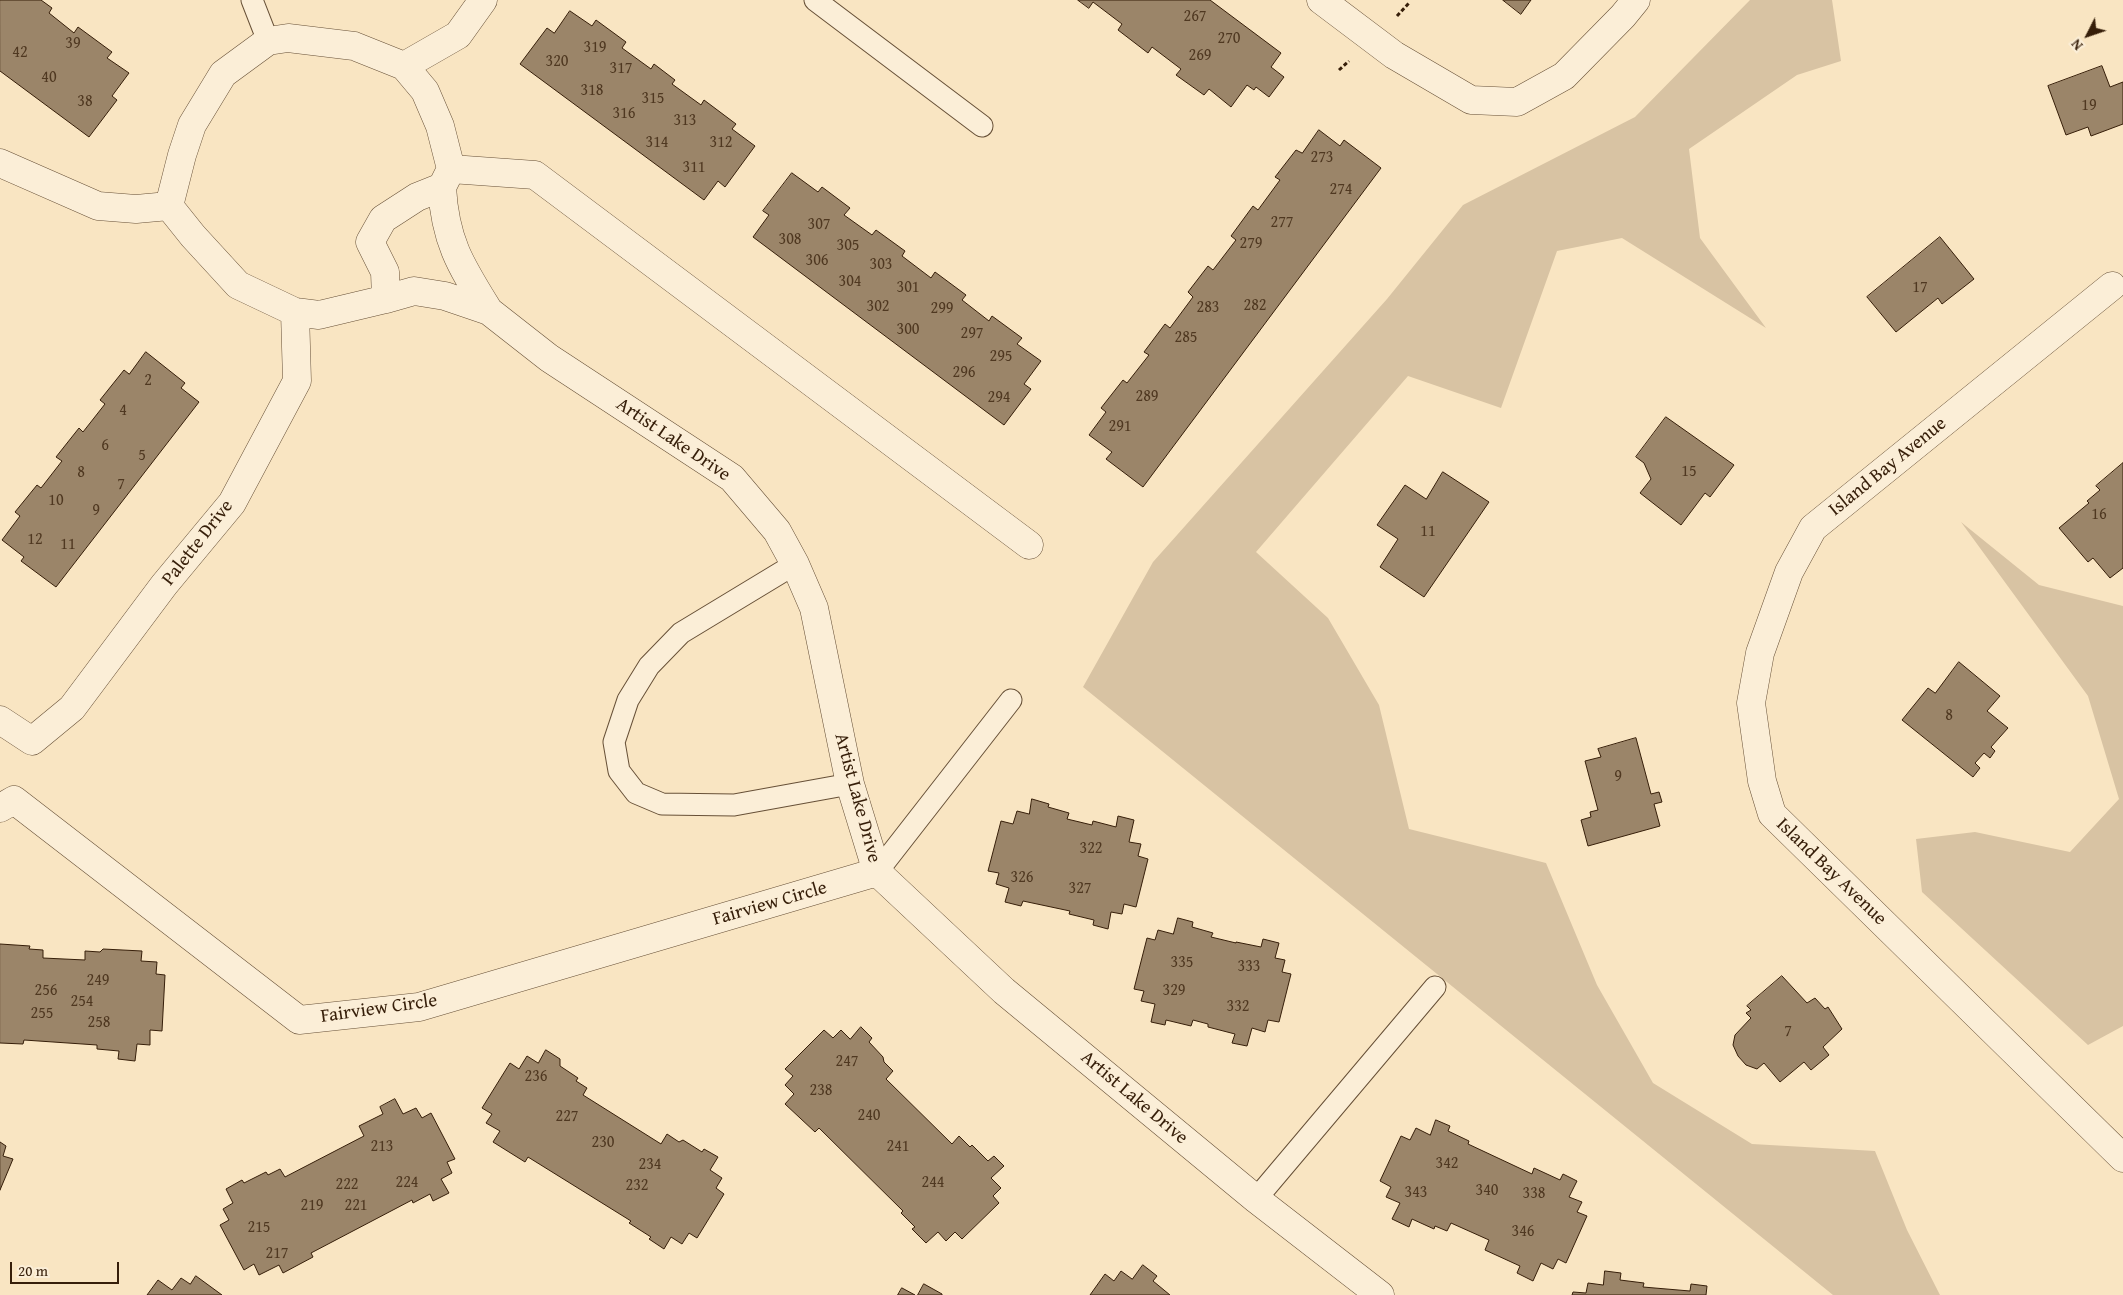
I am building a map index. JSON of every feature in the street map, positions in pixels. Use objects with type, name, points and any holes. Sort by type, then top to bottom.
[{"type":"street","points":[[404,66],[458,35],[483,0]]},
{"type":"street","points":[[1321,0],[1394,56],[1471,100],[1517,102],[1564,76],[1623,16],[1636,0]]},
{"type":"street","name":"Artist Lake Drive","points":[[268,41],[288,38],[354,46],[404,66],[425,91],[440,126],[447,178],[444,209],[453,247],[460,264],[489,311]]},
{"type":"street","points":[[0,164],[98,206],[136,209],[169,206],[182,155],[192,126],[223,74],[268,41]]},
{"type":"street","points":[[386,299],[385,272],[370,242],[383,219],[447,178],[535,176],[1029,545]]},
{"type":"street","name":"Artist Lake Drive","points":[[169,206],[193,236],[238,285],[295,312],[319,314],[414,291],[445,296],[489,311],[549,358],[732,478],[777,531],[795,564],[814,608],[850,784],[877,872],[1004,991],[1256,1199],[1380,1295]]},
{"type":"street","name":"Island Bay Avenue","points":[[2112,286],[1813,528],[1789,572],[1760,653],[1750,703],[1762,781],[1772,814],[2123,1158]]},
{"type":"street","name":"Palette Drive","points":[[0,720],[32,741],[72,708],[164,585],[232,502],[297,381],[295,312]]},
{"type":"street","name":"Fairview Circle","points":[[0,808],[14,800],[299,1020],[419,1007],[877,872]]},
{"type":"lane","points":[[252,0],[268,41]]},
{"type":"lane","points":[[815,0],[982,126]]},
{"type":"lane","points":[[795,564],[681,633],[649,666],[628,700],[614,742],[619,771],[636,793],[662,804],[734,804],[850,784]]},
{"type":"lane","points":[[877,872],[1011,700]]},
{"type":"lane","points":[[1256,1199],[1435,987]]},
{"type":"shaded area","points":[[1750,0],[1832,0],[1841,61],[1797,75],[1689,149],[1700,238],[1766,328],[1622,238],[1557,251],[1501,408],[1408,376],[1256,552],[1328,618],[1379,705],[1409,829],[1546,863],[1597,985],[1653,1083],[1752,1144],[1875,1151],[1907,1230],[1940,1295],[1833,1295],[1083,687],[1153,562],[1387,299],[1463,205],[1635,117]]},
{"type":"shaded area","points":[[1961,522],[2039,585],[2123,606],[2123,1026],[2088,1045],[1922,892],[1916,839],[1975,832],[2070,852],[2119,799],[2088,696]]},
{"type":"building","points":[[0,0],[41,0],[52,8],[49,13],[74,33],[78,27],[112,52],[107,58],[129,73],[112,96],[117,100],[89,137],[0,71]]},
{"type":"building","points":[[1078,0],[1210,0],[1281,53],[1271,67],[1284,77],[1269,97],[1256,87],[1254,90],[1247,85],[1231,107],[1209,89],[1204,95],[1176,75],[1181,69],[1152,47],[1148,53],[1118,30],[1122,24],[1093,2],[1089,8]]},
{"type":"building","points":[[1503,0],[1531,0],[1521,14]]},
{"type":"building","points":[[570,11],[592,26],[596,20],[626,42],[622,48],[651,69],[654,64],[675,80],[672,84],[701,105],[704,100],[736,124],[732,129],[755,146],[725,187],[718,181],[704,200],[520,64],[547,28],[554,33]]},
{"type":"building","points":[[2102,66],[2110,87],[2123,82],[2123,124],[2091,136],[2088,127],[2066,135],[2048,86]]},
{"type":"building","points":[[1319,130],[1340,146],[1344,140],[1381,168],[1143,487],[1106,459],[1112,452],[1089,435],[1106,412],[1101,408],[1123,380],[1127,383],[1149,355],[1144,352],[1165,324],[1170,328],[1193,297],[1188,292],[1208,266],[1213,270],[1236,240],[1231,236],[1253,206],[1258,210],[1280,180],[1275,177],[1296,150],[1302,153]]},
{"type":"building","points":[[792,173],[818,192],[822,187],[850,208],[844,215],[872,235],[876,230],[905,251],[902,256],[931,278],[935,272],[966,295],[962,300],[989,321],[992,316],[1022,338],[1017,344],[1041,361],[1024,384],[1031,389],[1004,425],[753,237],[769,215],[763,211]]},
{"type":"building","points":[[1940,237],[1974,279],[1942,304],[1938,298],[1896,332],[1867,297]]},
{"type":"building","points":[[146,352],[185,383],[181,388],[199,402],[56,587],[21,561],[24,557],[2,540],[20,516],[15,512],[37,485],[41,488],[62,461],[56,457],[79,428],[83,432],[105,404],[100,400],[124,370],[129,374]]},
{"type":"building","points":[[1666,417],[1734,465],[1710,497],[1705,493],[1681,525],[1640,493],[1651,479],[1644,463],[1636,457]]},
{"type":"building","points":[[2123,463],[2123,568],[2110,578],[2093,558],[2088,562],[2059,528],[2089,503],[2087,501],[2100,490],[2096,486]]},
{"type":"building","points":[[1443,472],[1489,502],[1424,597],[1380,567],[1398,539],[1377,525],[1405,485],[1426,499]]},
{"type":"building","points":[[1959,662],[2000,696],[1987,711],[2008,728],[1991,747],[1995,751],[1990,758],[1984,753],[1975,763],[1980,768],[1973,777],[1902,720],[1928,688],[1935,693]]},
{"type":"building","points":[[1636,738],[1651,794],[1659,792],[1662,802],[1654,804],[1660,826],[1588,846],[1581,820],[1591,817],[1590,812],[1598,810],[1585,761],[1601,757],[1598,749]]},
{"type":"building","points":[[1032,799],[1049,804],[1048,807],[1069,813],[1067,819],[1092,825],[1093,821],[1116,827],[1118,816],[1134,820],[1129,842],[1141,844],[1138,856],[1148,859],[1136,907],[1124,904],[1122,914],[1111,912],[1108,929],[1093,925],[1094,920],[1069,914],[1070,911],[1023,901],[1021,906],[1005,902],[1009,888],[996,884],[999,873],[988,871],[1001,821],[1013,824],[1017,811],[1029,814]]},
{"type":"building","points":[[1178,918],[1193,922],[1192,927],[1213,933],[1211,937],[1261,947],[1263,939],[1279,943],[1275,958],[1285,960],[1282,972],[1291,974],[1279,1022],[1268,1020],[1265,1032],[1252,1028],[1247,1046],[1232,1043],[1235,1034],[1208,1027],[1208,1024],[1193,1020],[1191,1026],[1166,1020],[1165,1025],[1151,1022],[1155,1004],[1141,1001],[1144,991],[1134,989],[1147,938],[1155,940],[1158,930],[1173,934]]},
{"type":"building","points":[[0,944],[30,946],[29,949],[43,950],[43,958],[85,960],[85,951],[100,952],[103,949],[142,951],[141,961],[157,962],[156,974],[165,975],[162,1031],[150,1030],[150,1045],[137,1044],[135,1061],[118,1059],[119,1051],[97,1049],[97,1045],[24,1040],[23,1044],[0,1043]]},
{"type":"building","points":[[1782,976],[1807,1003],[1815,998],[1825,1009],[1828,1007],[1842,1029],[1823,1047],[1829,1055],[1811,1070],[1804,1062],[1780,1082],[1764,1063],[1757,1069],[1746,1065],[1738,1056],[1733,1045],[1735,1035],[1751,1018],[1746,1013],[1751,1010],[1747,1006]]},
{"type":"building","points":[[861,1027],[872,1038],[869,1042],[893,1071],[886,1079],[952,1144],[959,1136],[970,1147],[972,1145],[988,1161],[994,1156],[1004,1166],[991,1178],[1001,1188],[993,1196],[999,1203],[962,1239],[955,1232],[946,1241],[938,1232],[926,1243],[912,1229],[915,1227],[901,1213],[903,1211],[819,1128],[815,1132],[785,1104],[794,1094],[785,1085],[793,1076],[785,1069],[824,1030],[833,1038],[841,1030],[850,1039]]},
{"type":"building","points":[[546,1050],[560,1059],[560,1066],[578,1078],[576,1081],[587,1088],[583,1095],[661,1144],[667,1134],[679,1142],[683,1140],[702,1152],[704,1149],[718,1157],[710,1170],[722,1178],[716,1188],[724,1194],[697,1238],[689,1233],[682,1244],[671,1237],[664,1249],[649,1239],[651,1237],[629,1223],[631,1221],[528,1157],[525,1162],[493,1142],[500,1131],[486,1123],[492,1114],[482,1108],[510,1063],[519,1069],[527,1056],[538,1063]]},
{"type":"building","points":[[395,1099],[403,1114],[416,1108],[422,1118],[431,1113],[455,1159],[447,1162],[452,1173],[441,1179],[449,1193],[433,1201],[430,1194],[413,1203],[412,1200],[311,1253],[313,1257],[283,1273],[279,1265],[259,1275],[254,1264],[244,1270],[220,1225],[229,1220],[223,1209],[233,1203],[226,1189],[242,1180],[244,1183],[266,1172],[268,1175],[280,1169],[285,1177],[364,1136],[359,1126],[383,1114],[380,1107]]},
{"type":"building","points":[[1436,1120],[1450,1126],[1448,1131],[1469,1141],[1468,1144],[1532,1174],[1534,1168],[1560,1180],[1563,1174],[1577,1181],[1569,1197],[1582,1202],[1577,1212],[1587,1216],[1566,1263],[1558,1259],[1553,1269],[1541,1263],[1533,1281],[1517,1273],[1520,1266],[1485,1250],[1489,1240],[1451,1223],[1447,1231],[1435,1226],[1434,1229],[1412,1219],[1409,1227],[1392,1219],[1400,1203],[1386,1197],[1391,1187],[1380,1181],[1401,1136],[1410,1140],[1416,1128],[1430,1135]]},
{"type":"building","points":[[0,1142],[6,1146],[3,1156],[13,1159],[0,1190]]},
{"type":"building","points":[[1143,1265],[1157,1276],[1153,1281],[1170,1295],[1090,1295],[1105,1274],[1114,1281],[1121,1271],[1132,1279]]},
{"type":"building","points":[[1605,1271],[1621,1273],[1620,1280],[1644,1283],[1643,1287],[1690,1291],[1691,1284],[1707,1286],[1706,1295],[1572,1295],[1573,1292],[1586,1293],[1588,1283],[1603,1285]]},
{"type":"building","points":[[196,1276],[222,1295],[147,1295],[158,1280],[172,1290],[181,1278],[190,1284]]},
{"type":"building","points":[[924,1284],[942,1294],[942,1295],[918,1295]]},
{"type":"building","points":[[902,1288],[915,1295],[898,1295]]}]
